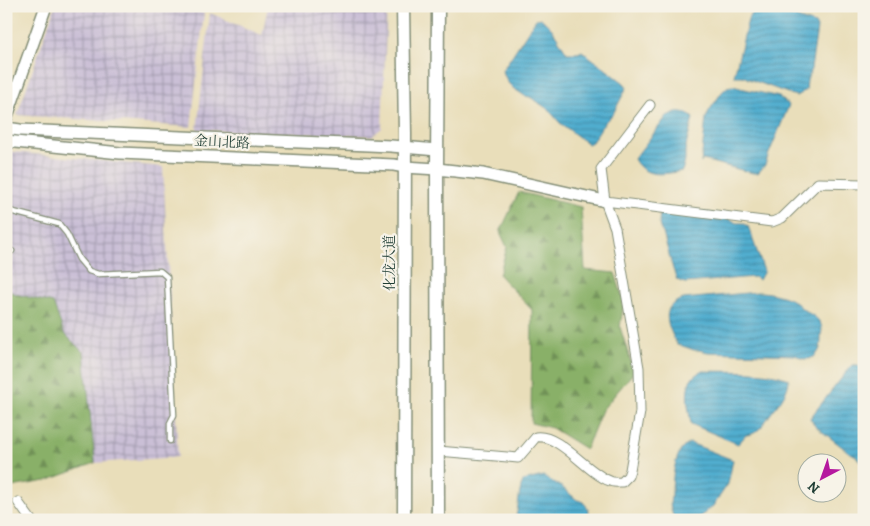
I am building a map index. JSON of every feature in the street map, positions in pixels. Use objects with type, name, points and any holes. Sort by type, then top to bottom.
[{"type":"main road","name":"化龙大道","points":[[403,6],[405,146],[404,520]]},
{"type":"main road","points":[[438,6],[438,520]]},
{"type":"street","points":[[6,119],[46,6]]},
{"type":"street","points":[[438,451],[518,458],[536,437],[543,436],[556,442],[611,482],[622,482],[628,476],[640,412],[639,368],[615,228],[605,201],[601,169],[650,105]]},
{"type":"street","name":"金山北路","points":[[6,128],[405,146],[437,150]]},
{"type":"street","name":"金山北路","points":[[6,141],[120,152],[394,165],[437,169],[483,174],[605,201]]},
{"type":"street","points":[[605,201],[772,222],[782,218],[818,182],[864,184]]},
{"type":"street","points":[[18,502],[31,520]]},
{"type":"lane","points":[[6,210],[59,224],[67,234],[79,259],[89,271],[98,274],[160,271],[167,277],[174,415],[170,423],[170,441]]},
{"type":"path","points":[[6,21],[12,6]]},
{"type":"shaded area","points":[[55,6],[189,6],[204,13],[191,127],[17,115]]},
{"type":"shaded area","points":[[268,6],[387,6],[382,128],[372,136],[197,130],[210,13],[262,35]]},
{"type":"shaded area","points":[[6,151],[163,167],[178,457],[95,463],[84,353],[64,333],[53,303],[15,294],[6,289]]},
{"type":"green space","points":[[519,192],[581,207],[585,270],[615,273],[624,302],[620,327],[634,372],[602,410],[586,449],[552,428],[531,423],[532,310],[499,275],[507,247],[500,232]]},
{"type":"green space","points":[[6,289],[15,294],[53,303],[64,333],[84,353],[95,463],[46,481],[6,488]]},
{"type":"water","points":[[765,7],[815,24],[817,28],[806,90],[796,96],[743,76],[734,76],[749,16]]},
{"type":"water","points":[[541,18],[552,29],[567,53],[582,51],[627,87],[613,114],[604,123],[592,142],[588,144],[560,123],[548,109],[513,88],[502,71],[536,19]]},
{"type":"water","points":[[732,86],[779,97],[789,105],[765,165],[758,173],[702,160],[701,163],[706,118],[722,92],[727,87]]},
{"type":"water","points":[[676,112],[685,113],[693,118],[682,171],[655,174],[644,170],[634,159],[667,116]]},
{"type":"water","points":[[660,213],[710,213],[748,226],[764,271],[759,280],[754,277],[685,283],[677,280],[661,231]]},
{"type":"water","points":[[758,292],[792,300],[818,320],[822,330],[820,347],[816,355],[810,359],[803,359],[796,355],[708,352],[694,350],[677,344],[667,317],[671,306],[676,302],[684,299]]},
{"type":"water","points":[[852,365],[864,367],[864,466],[855,455],[815,426],[810,418]]},
{"type":"water","points":[[701,371],[768,374],[789,379],[789,383],[783,397],[761,427],[755,433],[746,435],[738,444],[691,424],[688,401],[689,384],[691,379]]},
{"type":"water","points":[[690,443],[733,460],[728,484],[713,506],[696,520],[674,520],[670,504],[675,467],[680,452],[684,446]]},
{"type":"water","points":[[543,476],[563,488],[577,500],[582,501],[588,508],[591,520],[515,520],[523,481]]}]
